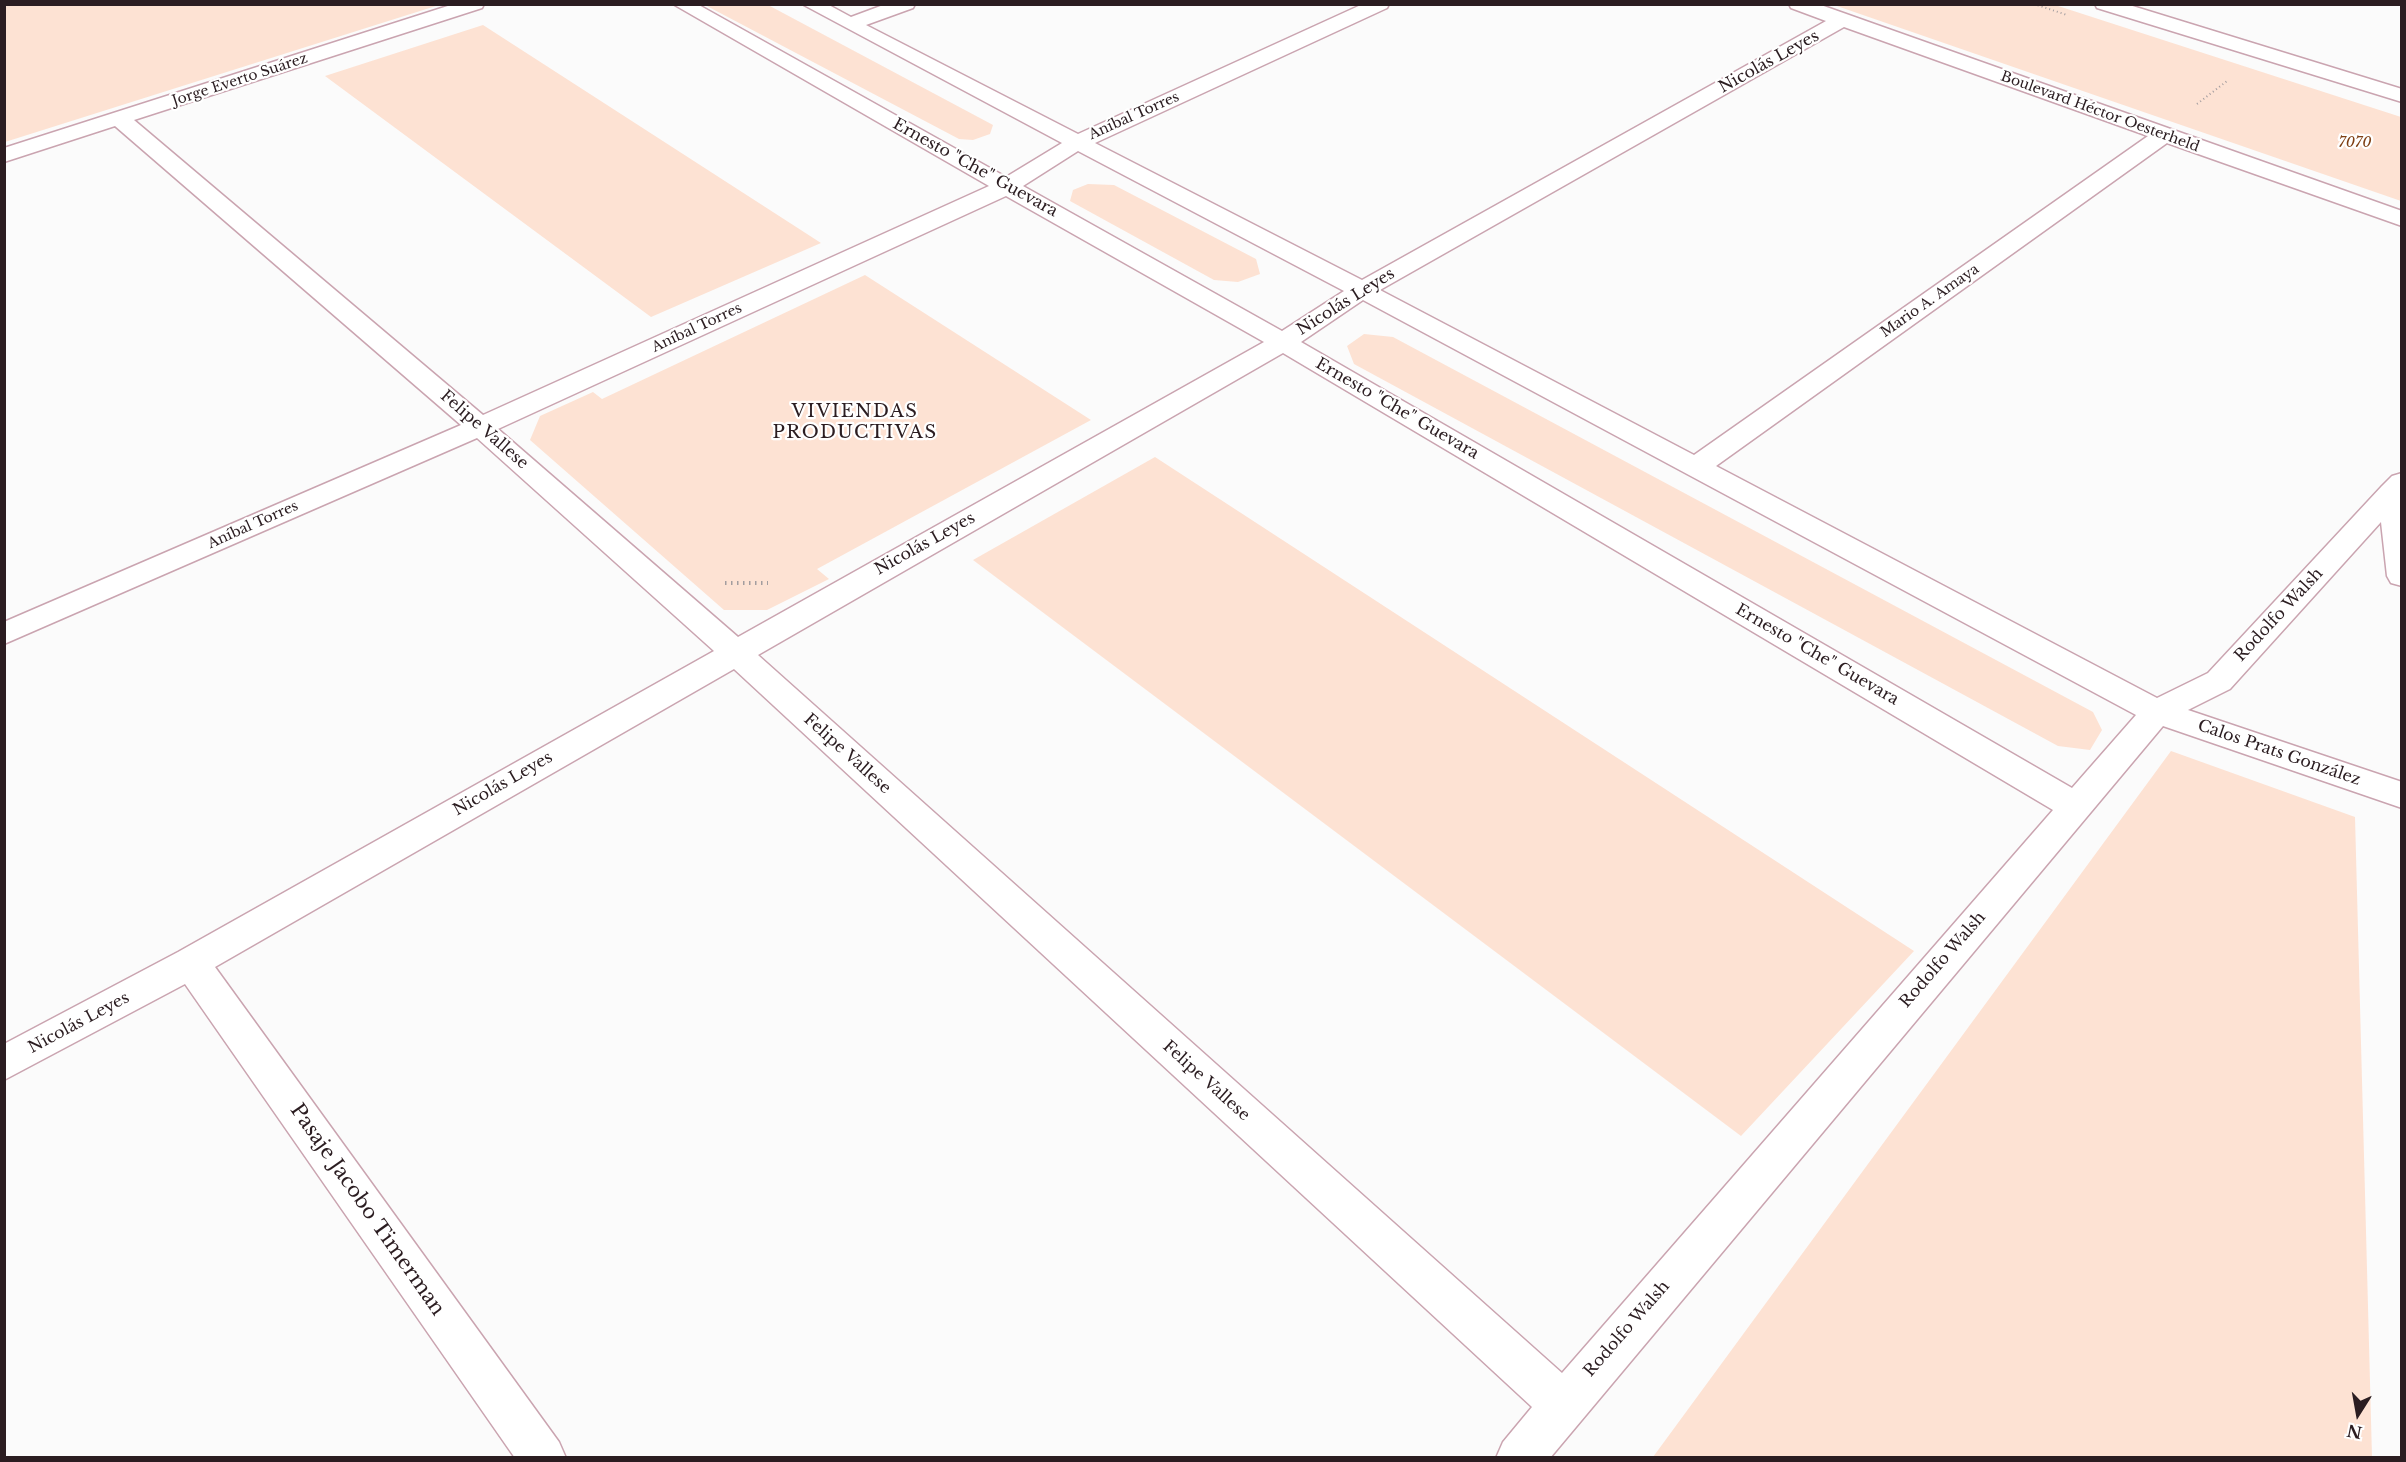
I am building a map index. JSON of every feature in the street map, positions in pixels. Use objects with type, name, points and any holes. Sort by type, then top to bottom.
[{"type":"street","name":"Jorge Everto Suárez","points":[[4,155],[475,4]]},
{"type":"street","name":"Ernesto \"Che\" Guevara","points":[[682,4],[1283,342],[2076,807]]},
{"type":"street","points":[[811,4],[1697,466],[2157,712]]},
{"type":"street","points":[[850,24],[906,4]]},
{"type":"street","name":"Aníbal Torres","points":[[4,634],[480,427],[1008,186],[1078,142],[1380,4]]},
{"type":"street","name":"Boulevard Héctor Oesterheld","points":[[1798,4],[2402,219]]},
{"type":"street","points":[[2104,4],[2402,96]]},
{"type":"street","name":"Nicolás Leyes","points":[[4,1063],[191,963],[1283,342],[1362,290],[1842,20]]},
{"type":"street","name":"Felipe Vallese","points":[[118,118],[480,427],[735,652],[1562,1404]]},
{"type":"street","name":"Mario A. Amaya","points":[[1697,466],[2163,135]]},
{"type":"street","points":[[2398,489],[2402,576]]},
{"type":"street","name":"Rodolfo Walsh","points":[[1519,1458],[1562,1404],[2157,712],[2219,681],[2398,489]]},
{"type":"street","name":"Calos Prats González","points":[[2157,712],[2402,795]]},
{"type":"street","name":"Pasaje Jacobo Timerman","points":[[191,963],[543,1458]]},
{"type":"path","points":[[2190,110],[2231,78]]},
{"type":"path","points":[[725,583],[780,583]]},
{"type":"green space","points":[[5,4],[439,4],[439,5],[5,142]]},
{"type":"green space","points":[[705,5],[768,5],[993,125],[990,134],[973,140],[959,139]]},
{"type":"green space","name":"7070","points":[[1834,5],[2055,5],[2401,117],[2401,201]]},
{"type":"green space","points":[[483,25],[821,243],[651,317],[325,76]]},
{"type":"green space","points":[[1088,184],[1114,185],[1256,259],[1260,274],[1238,282],[1214,280],[1070,201],[1073,190]]},
{"type":"green space","points":[[865,275],[1091,420],[817,569],[829,579],[767,610],[724,610],[530,440],[540,416],[593,392],[602,399]]},
{"type":"green space","points":[[1364,334],[1393,337],[2093,712],[2102,730],[2090,750],[2058,746],[1354,364],[1347,346]]},
{"type":"green space","points":[[1155,457],[1914,951],[1741,1136],[973,560]]},
{"type":"green space","points":[[2171,751],[2355,817],[2372,1457],[1653,1457]]},
{"type":"district","name":"VIVIENDAS PRODUCTIVAS","points":[[855,422]]}]
